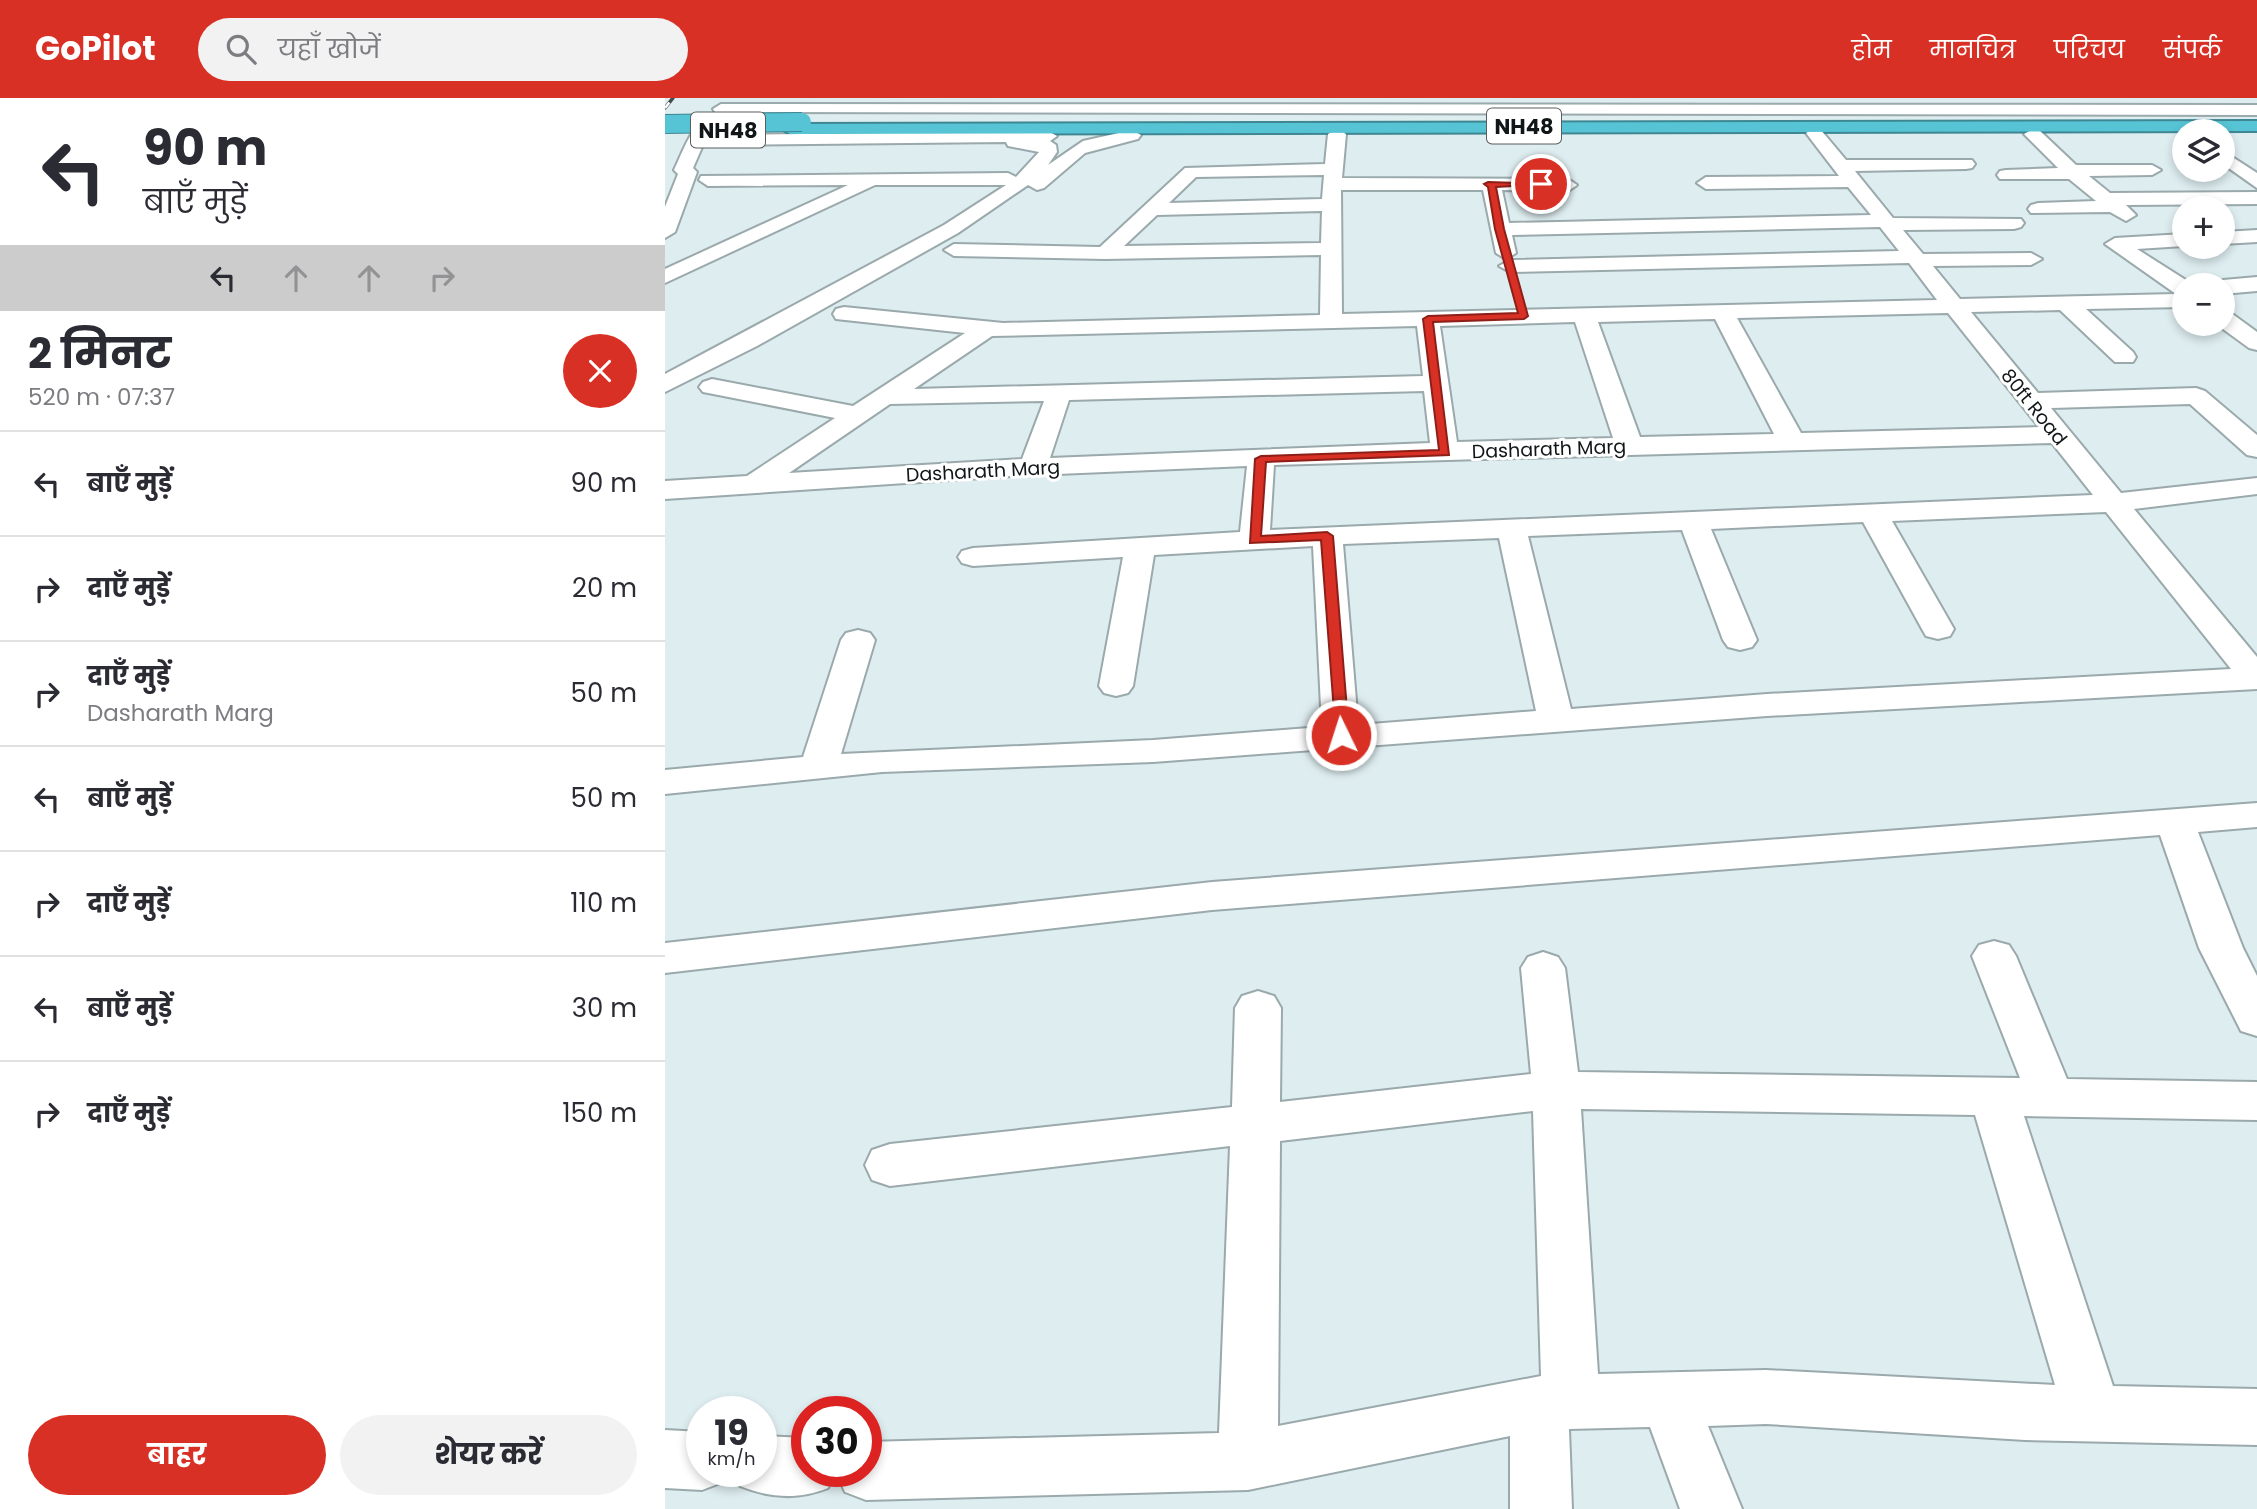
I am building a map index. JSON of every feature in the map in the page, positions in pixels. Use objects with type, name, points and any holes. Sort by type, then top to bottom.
[{"type":"highway","name":"NH48","points":[[665,131],[796,126],[2257,117]]},
{"type":"highway","name":"NH48","points":[[665,124],[2257,125]]},
{"type":"street","points":[[2044,98],[2089,109],[2257,110]]},
{"type":"street","points":[[665,232],[688,172],[683,170],[688,155],[724,103],[785,109],[1060,104],[2065,104]]},
{"type":"street","points":[[724,142],[754,116],[785,109]]},
{"type":"street","name":"80ft Road","points":[[1814,133],[2111,503],[2257,678]]},
{"type":"street","points":[[1331,321],[1332,205],[1337,134]]},
{"type":"street","points":[[2033,134],[2073,172],[2135,223]]},
{"type":"street","points":[[694,146],[724,142],[1132,135],[2172,135]]},
{"type":"street","points":[[665,396],[842,305],[1025,195],[1075,149],[1099,140],[1132,135]]},
{"type":"street","points":[[2235,135],[2257,135]]},
{"type":"street","points":[[665,384],[826,299],[957,225],[1004,188],[1021,169],[1040,163],[1049,148],[1024,142],[724,142]]},
{"type":"street","points":[[820,327],[954,250],[1054,182],[1080,156],[1075,149]]},
{"type":"street","points":[[1706,183],[1852,179],[1966,164]]},
{"type":"street","points":[[2235,165],[2257,182]]},
{"type":"street","points":[[2006,175],[2151,170]]},
{"type":"street","points":[[1105,253],[1191,172],[1488,184],[1568,184]]},
{"type":"street","points":[[708,180],[877,179],[1004,188]]},
{"type":"street","points":[[665,277],[877,179]]},
{"type":"street","points":[[1852,179],[1887,191]]},
{"type":"street","points":[[1488,184],[1491,184],[1500,229],[1524,316]]},
{"type":"street","points":[[665,374],[1004,188]]},
{"type":"street","points":[[2038,209],[2112,203],[2257,198]]},
{"type":"street","points":[[1153,209],[1332,205]]},
{"type":"street","points":[[1500,229],[1886,222],[2014,223]]},
{"type":"street","points":[[2235,237],[2257,236]]},
{"type":"street","points":[[2172,241],[2115,244],[2172,281]]},
{"type":"street","points":[[954,250],[1105,253],[1332,249]]},
{"type":"street","points":[[1510,266],[2031,259]]},
{"type":"street","points":[[2235,286],[2257,284]]},
{"type":"street","points":[[844,314],[988,328],[2172,300]]},
{"type":"street","points":[[2067,304],[2124,357]]},
{"type":"street","points":[[1722,311],[1792,442]]},
{"type":"street","points":[[2235,312],[2257,311]]},
{"type":"street","points":[[1584,314],[1630,447]]},
{"type":"street","points":[[1428,319],[1445,453]]},
{"type":"street","points":[[2235,326],[2257,342]]},
{"type":"street","points":[[755,483],[988,328]]},
{"type":"street","points":[[689,398],[736,374]]},
{"type":"street","points":[[881,397],[1436,383]]},
{"type":"street","points":[[712,387],[855,414]]},
{"type":"street","points":[[1032,469],[1059,393]]},
{"type":"street","points":[[2029,401],[2222,395]]},
{"type":"street","points":[[2196,396],[2257,449]]},
{"type":"street","name":"Dasharath Marg","points":[[665,490],[755,483],[1261,459],[2056,435]]},
{"type":"street","points":[[1254,541],[1261,459]]},
{"type":"street","points":[[972,557],[1327,536],[2111,503],[2257,486]]},
{"type":"street","points":[[1873,514],[1938,629]]},
{"type":"street","points":[[1694,522],[1740,640]]},
{"type":"street","points":[[1513,530],[1556,719]]},
{"type":"street","points":[[1327,536],[1341,735]]},
{"type":"street","points":[[1116,686],[1140,547]]},
{"type":"street","points":[[818,767],[858,640]]},
{"type":"street","points":[[665,782],[882,761],[1153,751],[1556,719],[2257,678]]},
{"type":"street","points":[[665,958],[1212,896],[1766,855],[2257,814]]},
{"type":"street","points":[[2174,820],[2221,948],[2257,1019]]},
{"type":"street","points":[[1994,956],[2050,1098]]},
{"type":"street","points":[[1541,1509],[1555,1402],[1556,1090],[1543,968]]},
{"type":"street","points":[[1248,1461],[1258,1123],[1258,1008]]},
{"type":"street","points":[[890,1165],[1556,1090],[2257,1101]]},
{"type":"street","points":[[1994,1097],[2093,1414]]},
{"type":"street","points":[[882,1471],[1248,1461],[1555,1402],[1766,1397],[2093,1414],[2257,1417]]},
{"type":"street","points":[[1668,1399],[1711,1509]]},
{"type":"street","points":[[665,1459],[686,1460]]},
{"type":"railway","points":[[665,108],[673,98]]},
{"type":"route","points":[[1341,735],[1327,536],[1254,541],[1261,459],[1445,453],[1428,319],[1524,316],[1500,229],[1496,207],[1491,184],[1488,184],[1515,184],[1541,184]]}]
